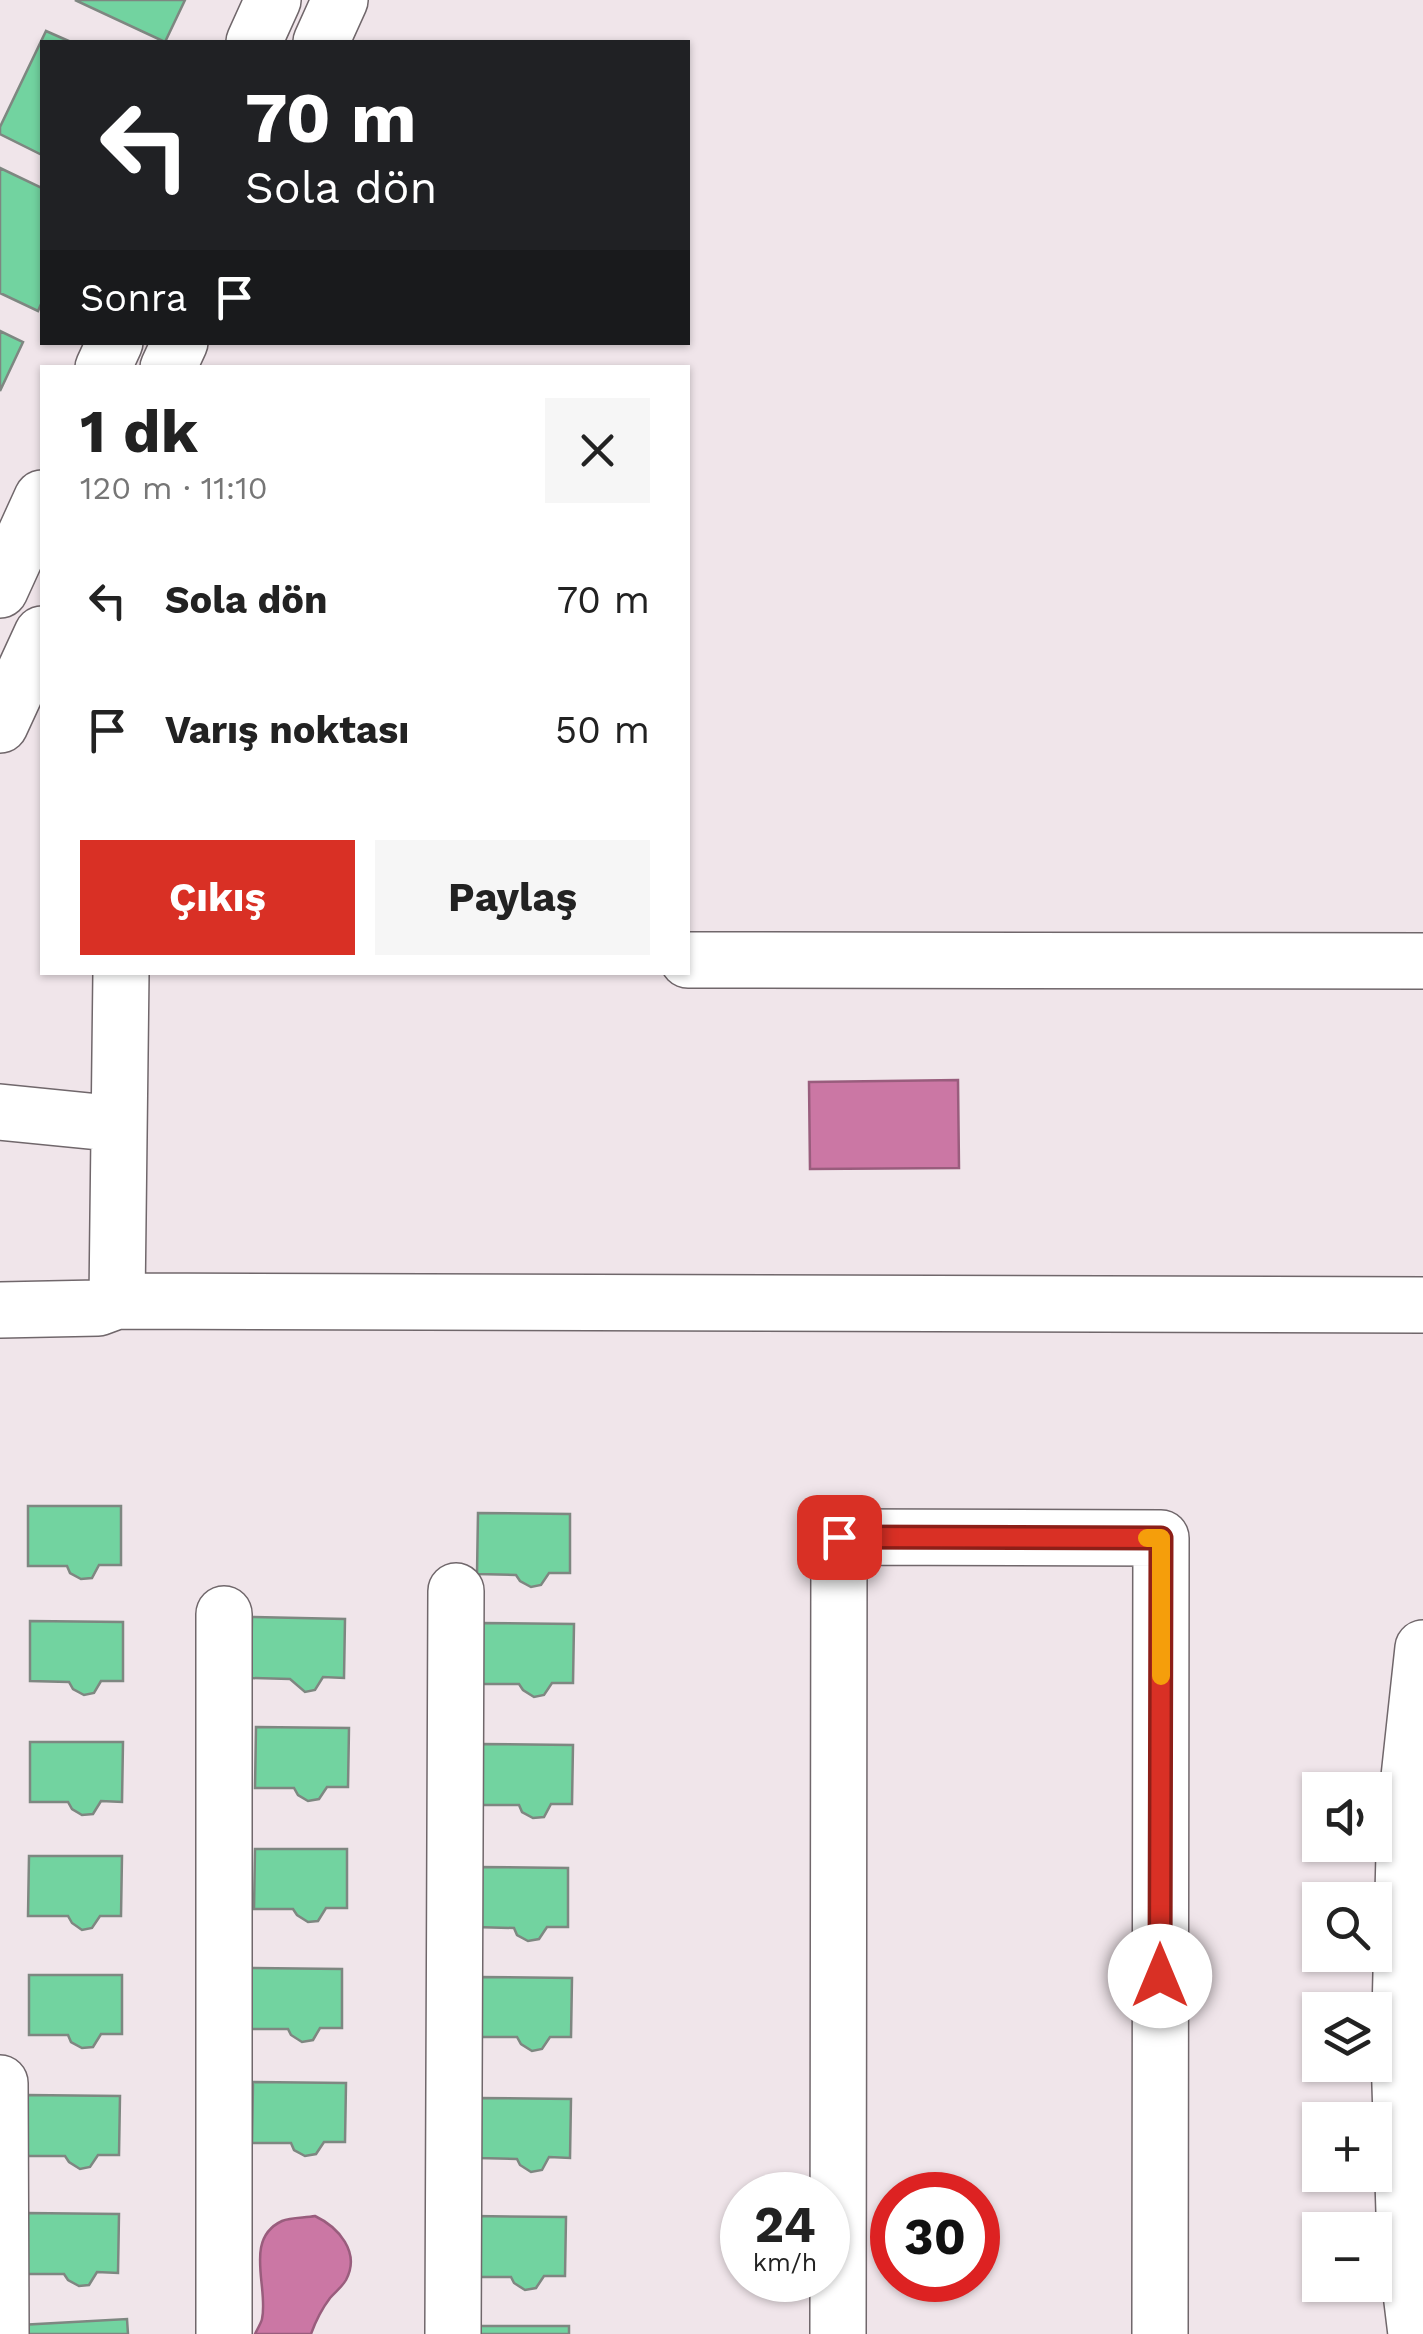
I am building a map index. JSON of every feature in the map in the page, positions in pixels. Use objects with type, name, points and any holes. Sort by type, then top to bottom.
[{"type":"street","points":[[255,40],[274,0]]},
{"type":"street","points":[[321,40],[340,0]]},
{"type":"street","points":[[0,590],[40,502]]},
{"type":"street","points":[[0,724],[40,638]]},
{"type":"street","points":[[690,960],[1423,961]]},
{"type":"street","points":[[117,1300],[121,975]]},
{"type":"street","points":[[0,1112],[119,1124]]},
{"type":"street","points":[[0,1310],[98,1308],[117,1300],[1423,1305]]},
{"type":"street","points":[[838,2334],[839,1537],[1161,1538],[1160,2334]]},
{"type":"street","points":[[453,2334],[456,1591]]},
{"type":"street","points":[[224,1614],[224,2334]]},
{"type":"street","points":[[1416,2334],[1405,2244],[1399,2054],[1405,1814],[1423,1648]]},
{"type":"street","points":[[0,2083],[2,2334]]},
{"type":"shaded area","points":[[958,1080],[959,1168],[810,1169],[809,1082]]},
{"type":"shaded area","points":[[315,2216],[339,2234],[349,2250],[346,2280],[324,2307],[311,2334],[255,2334],[262,2320],[263,2240],[282,2221]]},
{"type":"building","points":[[75,0],[185,0],[166,40]]},
{"type":"building","points":[[46,31],[66,40],[42,40]]},
{"type":"building","points":[[40,44],[40,154],[0,134]]},
{"type":"building","points":[[0,168],[40,187],[40,306],[38,311],[0,293]]},
{"type":"building","points":[[0,331],[23,342],[0,391]]},
{"type":"building","points":[[28,1506],[121,1506],[121,1565],[99,1565],[92,1578],[81,1579],[70,1573],[67,1566],[28,1566]]},
{"type":"building","points":[[478,1513],[570,1514],[570,1573],[549,1573],[541,1585],[531,1587],[516,1575],[477,1574]]},
{"type":"building","points":[[252,1617],[345,1619],[344,1678],[323,1677],[315,1690],[305,1692],[290,1679],[251,1678]]},
{"type":"building","points":[[30,1621],[123,1622],[123,1681],[101,1681],[94,1693],[84,1695],[69,1682],[30,1681]]},
{"type":"building","points":[[481,1623],[574,1624],[573,1683],[552,1683],[544,1695],[534,1697],[519,1684],[480,1684]]},
{"type":"building","points":[[256,1727],[349,1728],[348,1787],[327,1787],[319,1799],[308,1801],[294,1788],[255,1788]]},
{"type":"building","points":[[30,1742],[123,1742],[122,1802],[101,1801],[93,1814],[82,1815],[68,1802],[30,1802]]},
{"type":"building","points":[[480,1744],[573,1745],[572,1804],[551,1804],[544,1817],[533,1818],[522,1812],[519,1805],[480,1805]]},
{"type":"building","points":[[255,1849],[347,1849],[347,1908],[326,1908],[318,1921],[308,1922],[293,1909],[254,1909]]},
{"type":"building","points":[[29,1856],[122,1856],[121,1916],[100,1916],[92,1928],[82,1930],[68,1916],[28,1916]]},
{"type":"building","points":[[476,1867],[568,1868],[568,1927],[547,1927],[539,1939],[528,1941],[517,1935],[514,1928],[475,1927]]},
{"type":"building","points":[[249,1968],[342,1969],[342,2028],[320,2028],[313,2040],[302,2042],[288,2029],[249,2029]]},
{"type":"building","points":[[29,1975],[122,1975],[122,2034],[101,2034],[93,2047],[82,2048],[71,2042],[68,2035],[29,2035]]},
{"type":"building","points":[[479,1977],[572,1978],[571,2037],[550,2037],[542,2049],[532,2051],[517,2037],[478,2037]]},
{"type":"building","points":[[253,2082],[346,2083],[345,2142],[324,2142],[316,2154],[305,2156],[294,2150],[291,2143],[252,2143]]},
{"type":"building","points":[[27,2095],[120,2096],[119,2155],[98,2155],[90,2167],[80,2169],[65,2156],[26,2156]]},
{"type":"building","points":[[478,2098],[571,2099],[570,2158],[549,2157],[542,2170],[531,2172],[517,2159],[478,2158]]},
{"type":"building","points":[[26,2213],[119,2214],[118,2273],[97,2272],[89,2285],[79,2286],[64,2274],[25,2274]]},
{"type":"building","points":[[473,2216],[566,2217],[565,2276],[544,2276],[536,2288],[525,2290],[511,2277],[472,2277]]},
{"type":"building","points":[[127,2319],[128,2334],[20,2334],[20,2325]]},
{"type":"building","points":[[476,2326],[569,2326],[569,2334],[476,2334]]},
{"type":"slow traffic","points":[[1147,1538],[1161,1538],[1161,1676]]},
{"type":"route","points":[[839,1537],[1161,1538],[1160,1976]]}]
